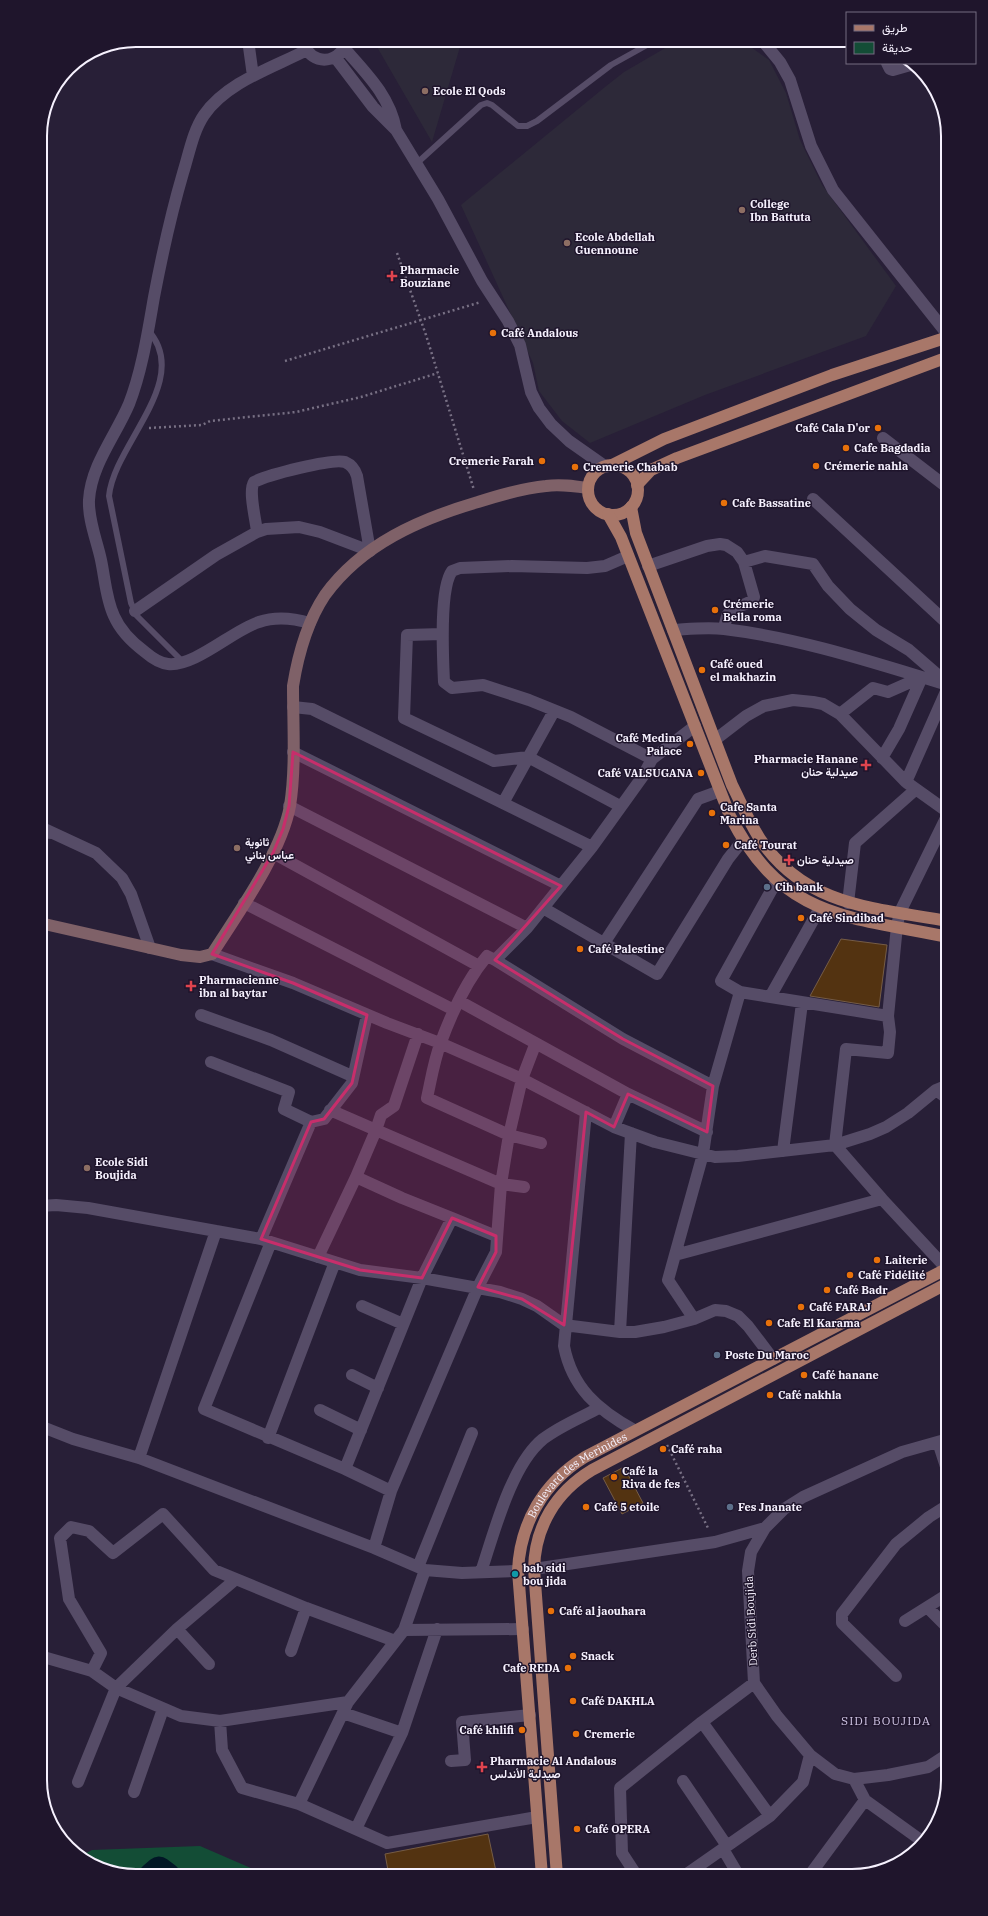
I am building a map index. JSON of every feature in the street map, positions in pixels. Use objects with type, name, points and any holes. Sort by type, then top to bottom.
[{"type":"main road","points":[[608,466],[618,466],[625,469],[634,478],[637,486],[636,497],[631,507],[619,514],[608,514],[602,512],[593,505],[588,488],[590,480],[595,473],[608,466],[671,436],[832,375],[941,338]]},
{"type":"main road","points":[[637,486],[651,470],[677,458],[941,360]]},
{"type":"main road","points":[[631,507],[636,533],[716,739],[732,785],[760,840],[778,861],[805,884],[826,895],[848,903],[941,920]]},
{"type":"main road","points":[[608,514],[621,537],[730,816],[743,840],[763,867],[798,897],[820,908],[848,916],[941,935]]},
{"type":"main road","name":"Boulevard des Merinides","points":[[541,1869],[518,1571],[519,1554],[526,1527],[536,1506],[548,1487],[558,1476],[575,1463],[634,1430],[941,1271]]},
{"type":"main road","name":"Boulevard des Merinides","points":[[556,1869],[534,1569],[540,1533],[555,1503],[568,1486],[592,1470],[941,1287]]},
{"type":"street","points":[[249,47],[253,76]]},
{"type":"street","points":[[302,47],[223,94],[212,104],[198,128],[179,187],[165,243],[148,330],[134,389],[125,412],[94,473],[89,503],[108,599],[117,622],[138,647],[158,662],[169,664],[183,662],[258,622],[280,618],[295,618],[310,623]]},
{"type":"street","points":[[307,47],[316,58],[322,60],[335,58],[343,47]]},
{"type":"street","points":[[347,47],[386,100],[394,116],[396,130]]},
{"type":"street","points":[[768,47],[780,62],[790,80],[811,146],[833,190],[941,327]]},
{"type":"street","points":[[335,58],[373,107],[396,130],[438,199],[520,344],[531,392],[542,412],[569,441],[608,466]]},
{"type":"street","points":[[888,64],[890,69],[893,70],[907,66]]},
{"type":"street","points":[[883,438],[941,483]]},
{"type":"street","points":[[257,532],[251,493],[254,482],[281,473],[337,461],[344,462],[353,467],[357,476],[370,551]]},
{"type":"street","points":[[212,954],[273,853],[283,829],[289,806],[293,752],[295,674],[304,639],[310,623],[326,595],[341,577],[370,551],[397,533],[441,513],[521,490],[546,486],[588,488]]},
{"type":"street","points":[[813,499],[941,618]]},
{"type":"street","points":[[135,611],[216,555],[266,528],[284,526],[299,527],[320,532],[370,551]]},
{"type":"street","points":[[648,566],[707,546],[720,544],[732,548],[744,562],[754,597],[750,602],[730,611],[724,629]]},
{"type":"street","points":[[628,556],[605,566],[587,568],[512,566],[460,568],[452,571],[446,582],[442,634],[444,682],[447,686],[452,688],[483,685],[529,700],[652,759]]},
{"type":"street","points":[[744,562],[765,556],[813,564],[828,586],[850,609],[876,630],[909,650],[941,679]]},
{"type":"street","points":[[673,630],[724,629],[824,649],[941,683]]},
{"type":"street","points":[[442,634],[407,635],[404,718],[494,761],[528,757],[620,806]]},
{"type":"street","points":[[840,714],[873,688],[888,692],[922,677]]},
{"type":"street","points":[[882,758],[899,729],[922,677]]},
{"type":"street","points":[[716,739],[746,716],[764,706],[794,700],[813,702],[827,706],[840,714],[906,782],[941,808]]},
{"type":"street","points":[[906,782],[941,701]]},
{"type":"street","points":[[293,707],[312,709],[592,847]]},
{"type":"street","points":[[503,803],[554,711]]},
{"type":"street","points":[[495,960],[527,928],[592,847],[643,776],[652,759],[695,726]]},
{"type":"street","points":[[293,752],[561,886]]},
{"type":"street","points":[[848,903],[855,843],[915,790]]},
{"type":"street","points":[[604,943],[698,799],[720,791]]},
{"type":"street","points":[[289,806],[527,928]]},
{"type":"street","points":[[941,827],[900,912],[897,926],[888,1016],[890,1032],[888,1053],[846,1049],[835,1145],[941,1262]]},
{"type":"street","points":[[47,831],[96,853],[110,864],[122,878],[131,894],[150,948]]},
{"type":"street","points":[[543,908],[657,974],[728,859],[743,840]]},
{"type":"street","points":[[273,853],[479,966]]},
{"type":"street","points":[[777,880],[720,981],[740,992],[888,1016]]},
{"type":"street","points":[[244,903],[535,1044],[628,1094],[707,1132]]},
{"type":"street","points":[[770,997],[820,908]]},
{"type":"street","points":[[47,925],[181,955],[200,957],[212,954],[293,983],[367,1015],[440,1043],[522,1079],[614,1127],[655,1142],[715,1157],[738,1156],[835,1145],[870,1134],[886,1127],[908,1113],[936,1090],[941,1088]]},
{"type":"street","points":[[541,1143],[509,1135],[427,1098],[440,1043],[457,1006],[479,966],[488,956],[623,1039],[713,1086]]},
{"type":"street","points":[[694,1319],[668,1280],[703,1154],[713,1086],[740,992]]},
{"type":"street","points":[[783,1151],[802,1003]]},
{"type":"street","points":[[201,1014],[271,1040],[352,1076]]},
{"type":"street","points":[[211,1062],[289,1092],[284,1109],[311,1122],[324,1119],[352,1083],[352,1076],[367,1015]]},
{"type":"street","points":[[318,1257],[356,1177],[381,1115],[394,1106],[418,1034]]},
{"type":"street","points":[[374,1548],[391,1491],[478,1287],[496,1252],[501,1184],[509,1135],[522,1079],[535,1044]]},
{"type":"street","points":[[936,1090],[941,1094]]},
{"type":"street","points":[[614,1127],[628,1094]]},
{"type":"street","points":[[330,1110],[501,1184],[524,1187]]},
{"type":"street","points":[[586,1112],[564,1325],[564,1346],[570,1369],[580,1386],[599,1408],[634,1430]]},
{"type":"street","points":[[311,1122],[204,1409],[268,1438],[345,1469],[391,1491]]},
{"type":"street","points":[[620,1332],[631,1133]]},
{"type":"street","points":[[356,1177],[402,1198],[496,1236]]},
{"type":"street","points":[[675,1255],[882,1198]]},
{"type":"street","points":[[47,1206],[88,1208],[266,1240],[360,1270],[478,1287],[522,1299],[537,1306],[564,1325],[620,1332],[650,1330],[694,1319],[715,1310],[726,1311],[738,1316],[748,1326],[773,1359]]},
{"type":"street","points":[[345,1469],[422,1278],[452,1218]]},
{"type":"street","points":[[139,1458],[216,1231]]},
{"type":"street","points":[[268,1438],[335,1262]]},
{"type":"street","points":[[362,1306],[403,1324]]},
{"type":"street","points":[[352,1375],[378,1388]]},
{"type":"street","points":[[481,1572],[498,1520],[520,1467],[530,1452],[543,1439],[563,1425],[599,1408]]},
{"type":"street","points":[[320,1410],[361,1430]]},
{"type":"street","points":[[47,1429],[73,1439],[139,1458],[374,1548],[421,1569],[462,1573],[518,1571]]},
{"type":"street","points":[[298,1804],[345,1708],[404,1630],[421,1569],[472,1433]]},
{"type":"street","name":"Derb Sidi Boujida","points":[[754,1683],[748,1571],[751,1552],[765,1528],[784,1509],[803,1497],[902,1452],[941,1441]]},
{"type":"street","points":[[896,1676],[842,1623],[842,1614],[896,1544],[929,1517],[941,1509]]},
{"type":"street","points":[[92,1671],[101,1653],[69,1599],[60,1538],[71,1527],[89,1531],[113,1553],[163,1514],[214,1570],[306,1608],[395,1641]]},
{"type":"street","points":[[534,1569],[715,1542],[765,1528]]},
{"type":"street","points":[[78,1782],[116,1688],[177,1629],[236,1579]]},
{"type":"street","points":[[905,1621],[941,1599]]},
{"type":"street","points":[[291,1651],[306,1608]]},
{"type":"street","points":[[928,1608],[941,1621]]},
{"type":"street","points":[[177,1629],[209,1664]]},
{"type":"street","points":[[356,1829],[402,1733],[437,1629]]},
{"type":"street","points":[[404,1630],[523,1629]]},
{"type":"street","points":[[47,1658],[92,1671],[116,1688],[181,1716],[220,1721],[345,1708],[402,1733]]},
{"type":"street","points":[[632,1869],[622,1853],[620,1788],[702,1722],[754,1683],[777,1716],[810,1755],[835,1774],[854,1779],[888,1775],[928,1767],[941,1759]]},
{"type":"street","points":[[134,1792],[163,1709]]},
{"type":"street","points":[[451,1761],[465,1760],[462,1722],[530,1716]]},
{"type":"street","points":[[220,1721],[222,1750],[242,1788],[298,1804],[387,1843],[537,1817]]},
{"type":"street","points":[[702,1722],[770,1816]]},
{"type":"street","points":[[694,1869],[770,1816],[803,1782],[810,1755]]},
{"type":"street","points":[[854,1779],[865,1800],[919,1839]]},
{"type":"street","points":[[682,1781],[725,1848],[736,1869]]},
{"type":"street","points":[[814,1869],[865,1800]]},
{"type":"lane","points":[[416,164],[481,105],[487,103],[492,105],[518,126],[527,126],[543,116],[611,65],[643,47]]},
{"type":"lane","points":[[148,330],[157,340],[160,353],[161,375],[154,398],[115,471],[110,486],[109,496],[127,586],[135,611],[145,625],[183,662]]},
{"type":"lane","points":[[47,836],[59,837]]},
{"type":"path","points":[[397,253],[438,373],[478,502]]},
{"type":"path","points":[[284,361],[420,318],[493,298]]},
{"type":"path","points":[[139,428],[172,428],[202,425],[210,421],[296,412],[361,397],[438,373]]},
{"type":"path","points":[[661,1433],[715,1542]]},
{"type":"highlighted area","points":[[293,752],[561,886],[495,960],[623,1039],[713,1086],[707,1132],[628,1094],[614,1127],[586,1112],[564,1325],[522,1299],[478,1287],[496,1252],[496,1236],[452,1218],[422,1278],[360,1270],[261,1239],[311,1122],[324,1119],[352,1083],[367,1015],[293,983],[212,954],[273,853],[283,829],[289,806]]},
{"type":"shaded area","name":"Ecole El Qods","points":[[377,47],[460,47],[432,142]]},
{"type":"shaded area","points":[[667,47],[751,47],[769,60],[786,93],[800,140],[822,185],[896,286],[866,336],[705,395],[590,443],[562,421],[539,391],[533,363],[461,205],[624,72]]},
{"type":"green space","points":[[200,1846],[253,1869],[131,1869],[108,1864],[97,1860],[86,1853],[92,1850]]},
{"type":"building","points":[[841,939],[887,945],[879,1007],[810,996]]},
{"type":"building","points":[[624,1467],[643,1503],[622,1514],[603,1478]]},
{"type":"building","points":[[488,1834],[496,1869],[388,1869],[385,1854]]},
{"type":"place","name":"Ecole El Qods","points":[[425,91]]},
{"type":"place","name":"College Ibn Battuta","points":[[742,210]]},
{"type":"place","name":"Ecole Abdellah Guennoune","points":[[567,243]]},
{"type":"place","name":"Pharmacie Bouziane","points":[[392,276]]},
{"type":"place","name":"Café Andalous","points":[[493,333]]},
{"type":"place","name":"Café Cala D'or","points":[[878,428]]},
{"type":"place","name":"Cafe Bagdadia","points":[[846,448]]},
{"type":"place","name":"Cremerie Farah","points":[[542,461]]},
{"type":"place","name":"Crémerie nahla","points":[[816,466]]},
{"type":"place","name":"Cremerie Chabab","points":[[575,467]]},
{"type":"place","name":"Cafe Bassatine","points":[[724,503]]},
{"type":"place","name":"Crémerie Bella roma","points":[[715,610]]},
{"type":"place","name":"Café oued el makhazin","points":[[702,670]]},
{"type":"place","name":"Café Medina Palace","points":[[690,744]]},
{"type":"place","name":"Pharmacie Hanane صيدلية حنان","points":[[866,765]]},
{"type":"place","name":"Café VALSUGANA","points":[[701,773]]},
{"type":"place","name":"Cafe Santa Marina","points":[[712,813]]},
{"type":"place","name":"Café Tourat","points":[[726,845]]},
{"type":"place","name":"ثانوية عباس بناني","points":[[237,848]]},
{"type":"place","name":"صيدلية حنان","points":[[789,860]]},
{"type":"place","name":"Cih bank","points":[[767,887]]},
{"type":"place","name":"Café Sindibad","points":[[801,918]]},
{"type":"place","name":"Café Palestine","points":[[580,949]]},
{"type":"place","name":"Pharmacienne ibn al baytar","points":[[191,986]]},
{"type":"place","name":"Ecole Sidi Boujida","points":[[87,1168]]},
{"type":"place","name":"Laiterie","points":[[877,1260]]},
{"type":"place","name":"Café Fidélité","points":[[850,1275]]},
{"type":"place","name":"Café Badr","points":[[827,1290]]},
{"type":"place","name":"Café FARAJ","points":[[801,1307]]},
{"type":"place","name":"Cafe El Karama","points":[[769,1323]]},
{"type":"place","name":"Poste Du Maroc","points":[[717,1355]]},
{"type":"place","name":"Café hanane","points":[[804,1375]]},
{"type":"place","name":"Café nakhla","points":[[770,1395]]},
{"type":"place","name":"Café raha","points":[[663,1449]]},
{"type":"place","name":"Café la Riva de fes","points":[[614,1477]]},
{"type":"place","name":"Café 5 etoile","points":[[586,1507]]},
{"type":"place","name":"Fes Jnanate","points":[[730,1507]]},
{"type":"place","name":"bab sidi bou jida","points":[[515,1574]]},
{"type":"place","name":"Café al jaouhara","points":[[551,1611]]},
{"type":"place","name":"Snack","points":[[573,1656]]},
{"type":"place","name":"Cafe REDA","points":[[568,1668]]},
{"type":"place","name":"Café DAKHLA","points":[[573,1701]]},
{"type":"place","name":"Café khlifi","points":[[522,1730]]},
{"type":"place","name":"Cremerie","points":[[576,1734]]},
{"type":"place","name":"Pharmacie Al Andalous صيدلية الأندلس","points":[[482,1767]]},
{"type":"place","name":"Café OPERA","points":[[577,1829]]},
{"type":"district","name":"SIDI BOUJIDA","points":[[886,1720]]}]
